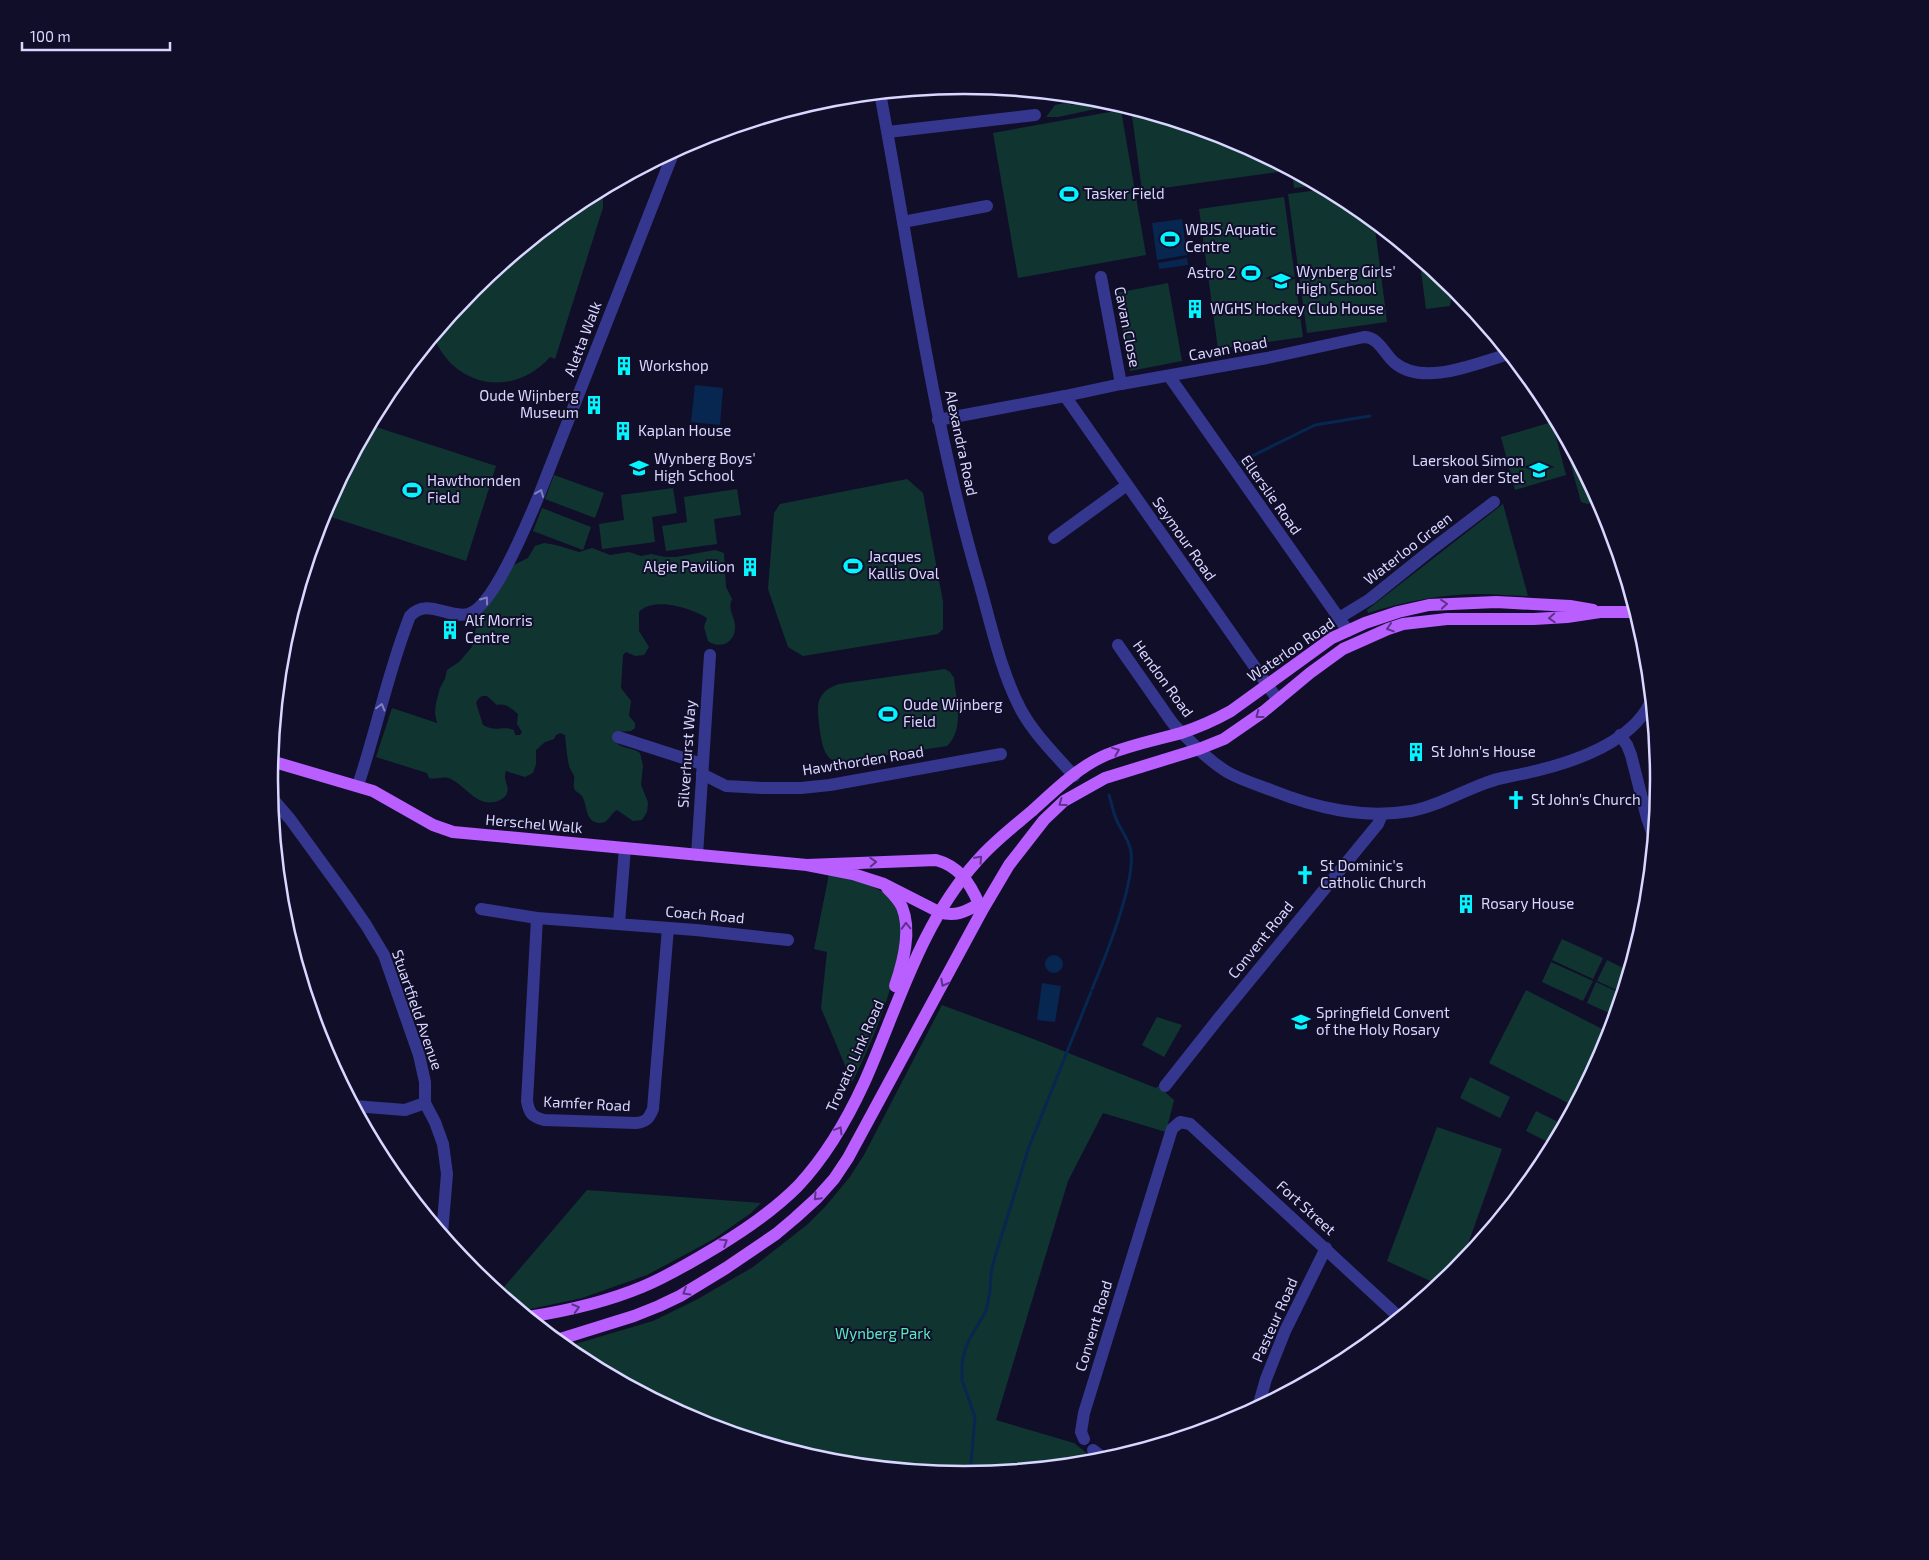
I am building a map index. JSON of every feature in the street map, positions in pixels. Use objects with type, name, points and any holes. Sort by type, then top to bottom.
[{"type":"main road","name":"Waterloo Road","points":[[1074,776],[1090,764],[1110,754],[1214,720],[1231,711],[1324,643],[1365,623],[1398,612],[1429,605],[1451,603],[1532,603],[1577,607],[1600,612]]},
{"type":"main road","name":"Waterloo Road","points":[[1033,832],[1055,808],[1084,788],[1118,773],[1199,749],[1234,733],[1342,649],[1372,635],[1403,624],[1447,619],[1567,617],[1600,612],[1630,612]]},
{"type":"main road","name":"Herschel Walk","points":[[279,763],[358,785],[378,793],[446,831],[807,865],[852,874],[884,884],[939,912]]},
{"type":"main road","name":"Trovato Link Road","points":[[541,1319],[641,1288],[711,1250],[758,1220],[799,1184],[835,1136],[865,1081],[905,981],[939,912],[964,877],[996,842],[1074,776]]},
{"type":"main road","points":[[958,957],[963,936],[979,904],[1014,847],[1025,836],[1033,832]]},
{"type":"main road","points":[[565,1338],[634,1316],[680,1296],[776,1234],[817,1198],[834,1179],[848,1158],[1009,865],[1033,832]]},
{"type":"main road","name":"Herschel Walk","points":[[807,865],[925,859],[947,863],[964,877]]},
{"type":"main road","points":[[964,877],[979,904]]},
{"type":"main road","points":[[884,884],[902,905],[906,927],[904,952],[889,1007],[888,1025]]},
{"type":"main road","points":[[939,912],[956,914],[979,904]]},
{"type":"street","name":"Alexandra Road","points":[[881,99],[938,420],[974,566],[1007,676],[1026,719],[1074,776]]},
{"type":"street","points":[[888,132],[1036,115]]},
{"type":"street","name":"Aletta Walk","points":[[358,785],[396,654],[410,616],[414,612],[429,608],[460,615],[476,610],[504,570],[522,538],[670,161]]},
{"type":"street","points":[[903,222],[987,206]]},
{"type":"street","name":"Cavan Close","points":[[1101,277],[1121,384]]},
{"type":"street","name":"Cavan Road","points":[[938,420],[1267,358],[1364,337],[1375,340],[1389,357],[1402,367],[1424,374],[1439,373],[1503,356]]},
{"type":"street","name":"Ellerslie Road","points":[[1169,376],[1348,631]]},
{"type":"street","name":"Seymour Road","points":[[1065,396],[1278,700]]},
{"type":"street","points":[[1054,538],[1127,486]]},
{"type":"street","name":"Waterloo Green","points":[[1339,618],[1370,599],[1494,502]]},
{"type":"street","name":"Hendon Road","points":[[1118,645],[1176,727],[1199,749],[1229,773],[1329,810],[1382,814],[1413,811],[1452,798],[1491,780],[1534,772],[1569,762],[1596,750],[1620,735],[1642,716],[1647,708]]},
{"type":"street","name":"Silverhurst Way","points":[[697,855],[710,655]]},
{"type":"street","points":[[1620,735],[1631,754],[1649,824]]},
{"type":"street","name":"Hawthorden Road","points":[[618,737],[702,769],[726,786],[762,788],[801,788],[830,785],[1001,754]]},
{"type":"street","name":"Stuartfield Avenue","points":[[279,806],[346,896],[384,955],[419,1056],[425,1082],[425,1103],[435,1122],[443,1144],[447,1174],[443,1225]]},
{"type":"street","name":"Convent Road","points":[[1165,1086],[1378,824],[1382,814]]},
{"type":"street","points":[[619,923],[625,848]]},
{"type":"street","name":"Coach Road","points":[[481,910],[537,918],[619,923],[788,940]]},
{"type":"street","name":"Kamfer Road","points":[[537,918],[527,1101],[531,1114],[536,1118],[544,1120],[636,1123],[643,1122],[649,1118],[653,1109],[668,928]]},
{"type":"street","points":[[361,1107],[405,1110],[425,1103]]},
{"type":"street","name":"Convent Road","points":[[1084,1439],[1081,1432],[1084,1413],[1172,1129],[1180,1122],[1190,1124]]},
{"type":"street","name":"Fort Street","points":[[1190,1124],[1395,1313]]},
{"type":"street","name":"Pasteur Road","points":[[1260,1399],[1285,1331],[1326,1248]]},
{"type":"street","points":[[1094,1450],[1098,1453]]},
{"type":"green space","points":[[1068,102],[1071,105],[1078,104],[1101,108],[1058,117],[1046,117],[1055,105]]},
{"type":"green space","name":"Tasker Field","points":[[1116,111],[1121,112],[1146,255],[1018,278],[993,133]]},
{"type":"green space","points":[[1132,115],[1185,130],[1227,146],[1278,170],[1278,172],[1142,191]]},
{"type":"green space","points":[[1293,178],[1308,186],[1294,188]]},
{"type":"green space","points":[[1315,190],[1346,209],[1375,231],[1387,322],[1307,333],[1288,194]]},
{"type":"green space","points":[[603,197],[603,208],[555,359],[550,357],[536,370],[520,378],[503,382],[486,382],[470,377],[443,354],[437,342],[479,295],[512,264],[547,236],[583,209]]},
{"type":"green space","name":"Astro 2","points":[[1284,197],[1303,337],[1218,349],[1199,209]]},
{"type":"green space","points":[[1421,271],[1424,271],[1453,298],[1450,306],[1426,309]]},
{"type":"green space","points":[[1168,283],[1182,361],[1130,371],[1116,293]]},
{"type":"green space","points":[[1550,423],[1554,429],[1566,475],[1515,490],[1501,437]]},
{"type":"green space","name":"Hawthornden Field","points":[[376,427],[496,466],[466,561],[330,517],[349,476]]},
{"type":"green space","points":[[1568,454],[1592,502],[1588,504],[1581,502]]},
{"type":"green space","points":[[554,475],[604,493],[595,518],[545,499]]},
{"type":"green space","name":"Jacques Kallis Oval","points":[[907,479],[923,493],[943,602],[943,629],[938,634],[803,656],[788,647],[768,589],[774,513],[780,504]]},
{"type":"green space","points":[[673,488],[677,513],[652,517],[655,542],[602,549],[599,524],[624,520],[621,495]]},
{"type":"green space","points":[[737,489],[741,515],[714,519],[717,544],[666,551],[662,526],[687,522],[684,497]]},
{"type":"green space","points":[[1503,504],[1528,596],[1453,595],[1410,602],[1368,613],[1367,610]]},
{"type":"green space","points":[[542,508],[591,527],[583,550],[533,531]]},
{"type":"green space","points":[[544,543],[579,552],[592,548],[610,555],[629,552],[641,556],[651,554],[676,557],[715,550],[724,553],[726,587],[732,599],[730,606],[735,622],[735,632],[730,640],[717,645],[708,641],[704,627],[707,618],[700,614],[673,605],[653,605],[645,607],[639,612],[639,631],[649,647],[644,655],[635,656],[626,652],[623,655],[621,688],[631,701],[629,716],[635,723],[635,728],[631,731],[617,732],[615,741],[617,744],[640,753],[643,766],[641,785],[648,802],[647,812],[642,820],[633,821],[617,810],[605,822],[594,822],[591,819],[582,796],[574,788],[574,776],[569,766],[565,735],[560,733],[536,750],[536,764],[533,773],[525,777],[506,771],[505,777],[508,790],[504,798],[491,802],[484,802],[478,799],[448,778],[429,778],[427,773],[376,757],[392,708],[437,723],[436,703],[447,670],[459,662],[472,647],[479,614],[510,567],[528,558],[535,546]],"holes":[[[482,696],[487,696],[497,705],[511,708],[518,714],[517,724],[522,732],[520,735],[515,735],[514,730],[506,728],[496,729],[483,725],[476,703]]]},
{"type":"green space","name":"Oude Wijnberg Field","points":[[945,669],[954,678],[958,714],[956,731],[953,739],[947,746],[841,762],[828,757],[821,737],[818,712],[819,701],[827,690],[839,684]]},
{"type":"green space","points":[[829,874],[865,884],[883,892],[895,903],[900,920],[900,942],[889,993],[880,1020],[852,1082],[821,1008],[827,952],[814,949]]},
{"type":"green space","points":[[1562,939],[1603,958],[1593,979],[1552,960]]},
{"type":"green space","points":[[1607,960],[1624,968],[1617,990],[1597,981]]},
{"type":"green space","points":[[1551,962],[1593,981],[1583,1001],[1542,982]]},
{"type":"green space","points":[[1596,982],[1617,992],[1610,1013],[1587,1003]]},
{"type":"green space","points":[[1526,990],[1604,1030],[1569,1104],[1489,1063]]},
{"type":"green space","name":"Wynberg Park","points":[[942,1005],[1156,1088],[1158,1086],[1174,1100],[1166,1132],[1103,1113],[1068,1181],[996,1420],[1074,1443],[1089,1455],[1009,1465],[964,1466],[920,1465],[831,1453],[787,1443],[744,1430],[702,1414],[621,1374],[574,1344],[653,1321],[696,1300],[753,1267],[808,1224],[825,1207],[849,1178],[864,1155]]},
{"type":"green space","points":[[1157,1017],[1182,1025],[1164,1057],[1142,1045]]},
{"type":"green space","points":[[1470,1077],[1510,1097],[1500,1118],[1460,1098]]},
{"type":"green space","points":[[1536,1111],[1559,1123],[1547,1142],[1526,1131]]},
{"type":"green space","points":[[1437,1127],[1502,1149],[1467,1246],[1450,1265],[1432,1282],[1387,1261]]},
{"type":"green space","points":[[587,1190],[761,1203],[751,1213],[714,1239],[647,1275],[582,1298],[529,1309],[503,1288]]},
{"type":"water","name":"WBJS Aquatic Centre","points":[[1182,219],[1187,255],[1157,260],[1152,223]]},
{"type":"water","points":[[1187,258],[1188,265],[1159,269],[1158,263]]},
{"type":"water","points":[[695,385],[723,388],[720,425],[691,422]]},
{"type":"water","points":[[1054,955],[1060,958],[1063,964],[1060,970],[1054,973],[1048,970],[1045,964],[1048,958]]},
{"type":"water","points":[[1042,983],[1061,986],[1055,1022],[1037,1020]]},
{"type":"waterway","points":[[1240,462],[1315,425],[1370,416]]},
{"type":"waterway","points":[[1092,989],[1118,921],[1131,866],[1130,847],[1116,818],[1109,795]]},
{"type":"waterway","points":[[971,1466],[975,1417],[962,1380],[962,1363],[965,1350],[986,1311],[994,1260],[1029,1147],[1091,992]]},
{"type":"place","name":"Tasker Field","points":[[1069,194]]},
{"type":"place","name":"WBJS Aquatic Centre","points":[[1170,239]]},
{"type":"place","name":"Astro 2","points":[[1251,273]]},
{"type":"place","name":"Wynberg Girls' High School","points":[[1281,281]]},
{"type":"place","name":"WGHS Hockey Club House","points":[[1195,309]]},
{"type":"place","name":"Workshop","points":[[624,366]]},
{"type":"place","name":"Oude Wijnberg Museum","points":[[594,405]]},
{"type":"place","name":"Kaplan House","points":[[623,431]]},
{"type":"place","name":"Wynberg Boys' High School","points":[[639,468]]},
{"type":"place","name":"Laerskool Simon van der Stel","points":[[1539,470]]},
{"type":"place","name":"Hawthornden Field","points":[[412,490]]},
{"type":"place","name":"Jacques Kallis Oval","points":[[853,566]]},
{"type":"place","name":"Algie Pavilion","points":[[750,567]]},
{"type":"place","name":"Alf Morris Centre","points":[[450,630]]},
{"type":"place","name":"Oude Wijnberg Field","points":[[888,714]]},
{"type":"place","name":"St John's House","points":[[1416,752]]},
{"type":"place","name":"St John's Church","points":[[1516,800]]},
{"type":"place","name":"St Dominic's Catholic Church","points":[[1305,875]]},
{"type":"place","name":"Rosary House","points":[[1466,904]]},
{"type":"place","name":"Springfield Convent of the Holy Rosary","points":[[1301,1022]]}]
